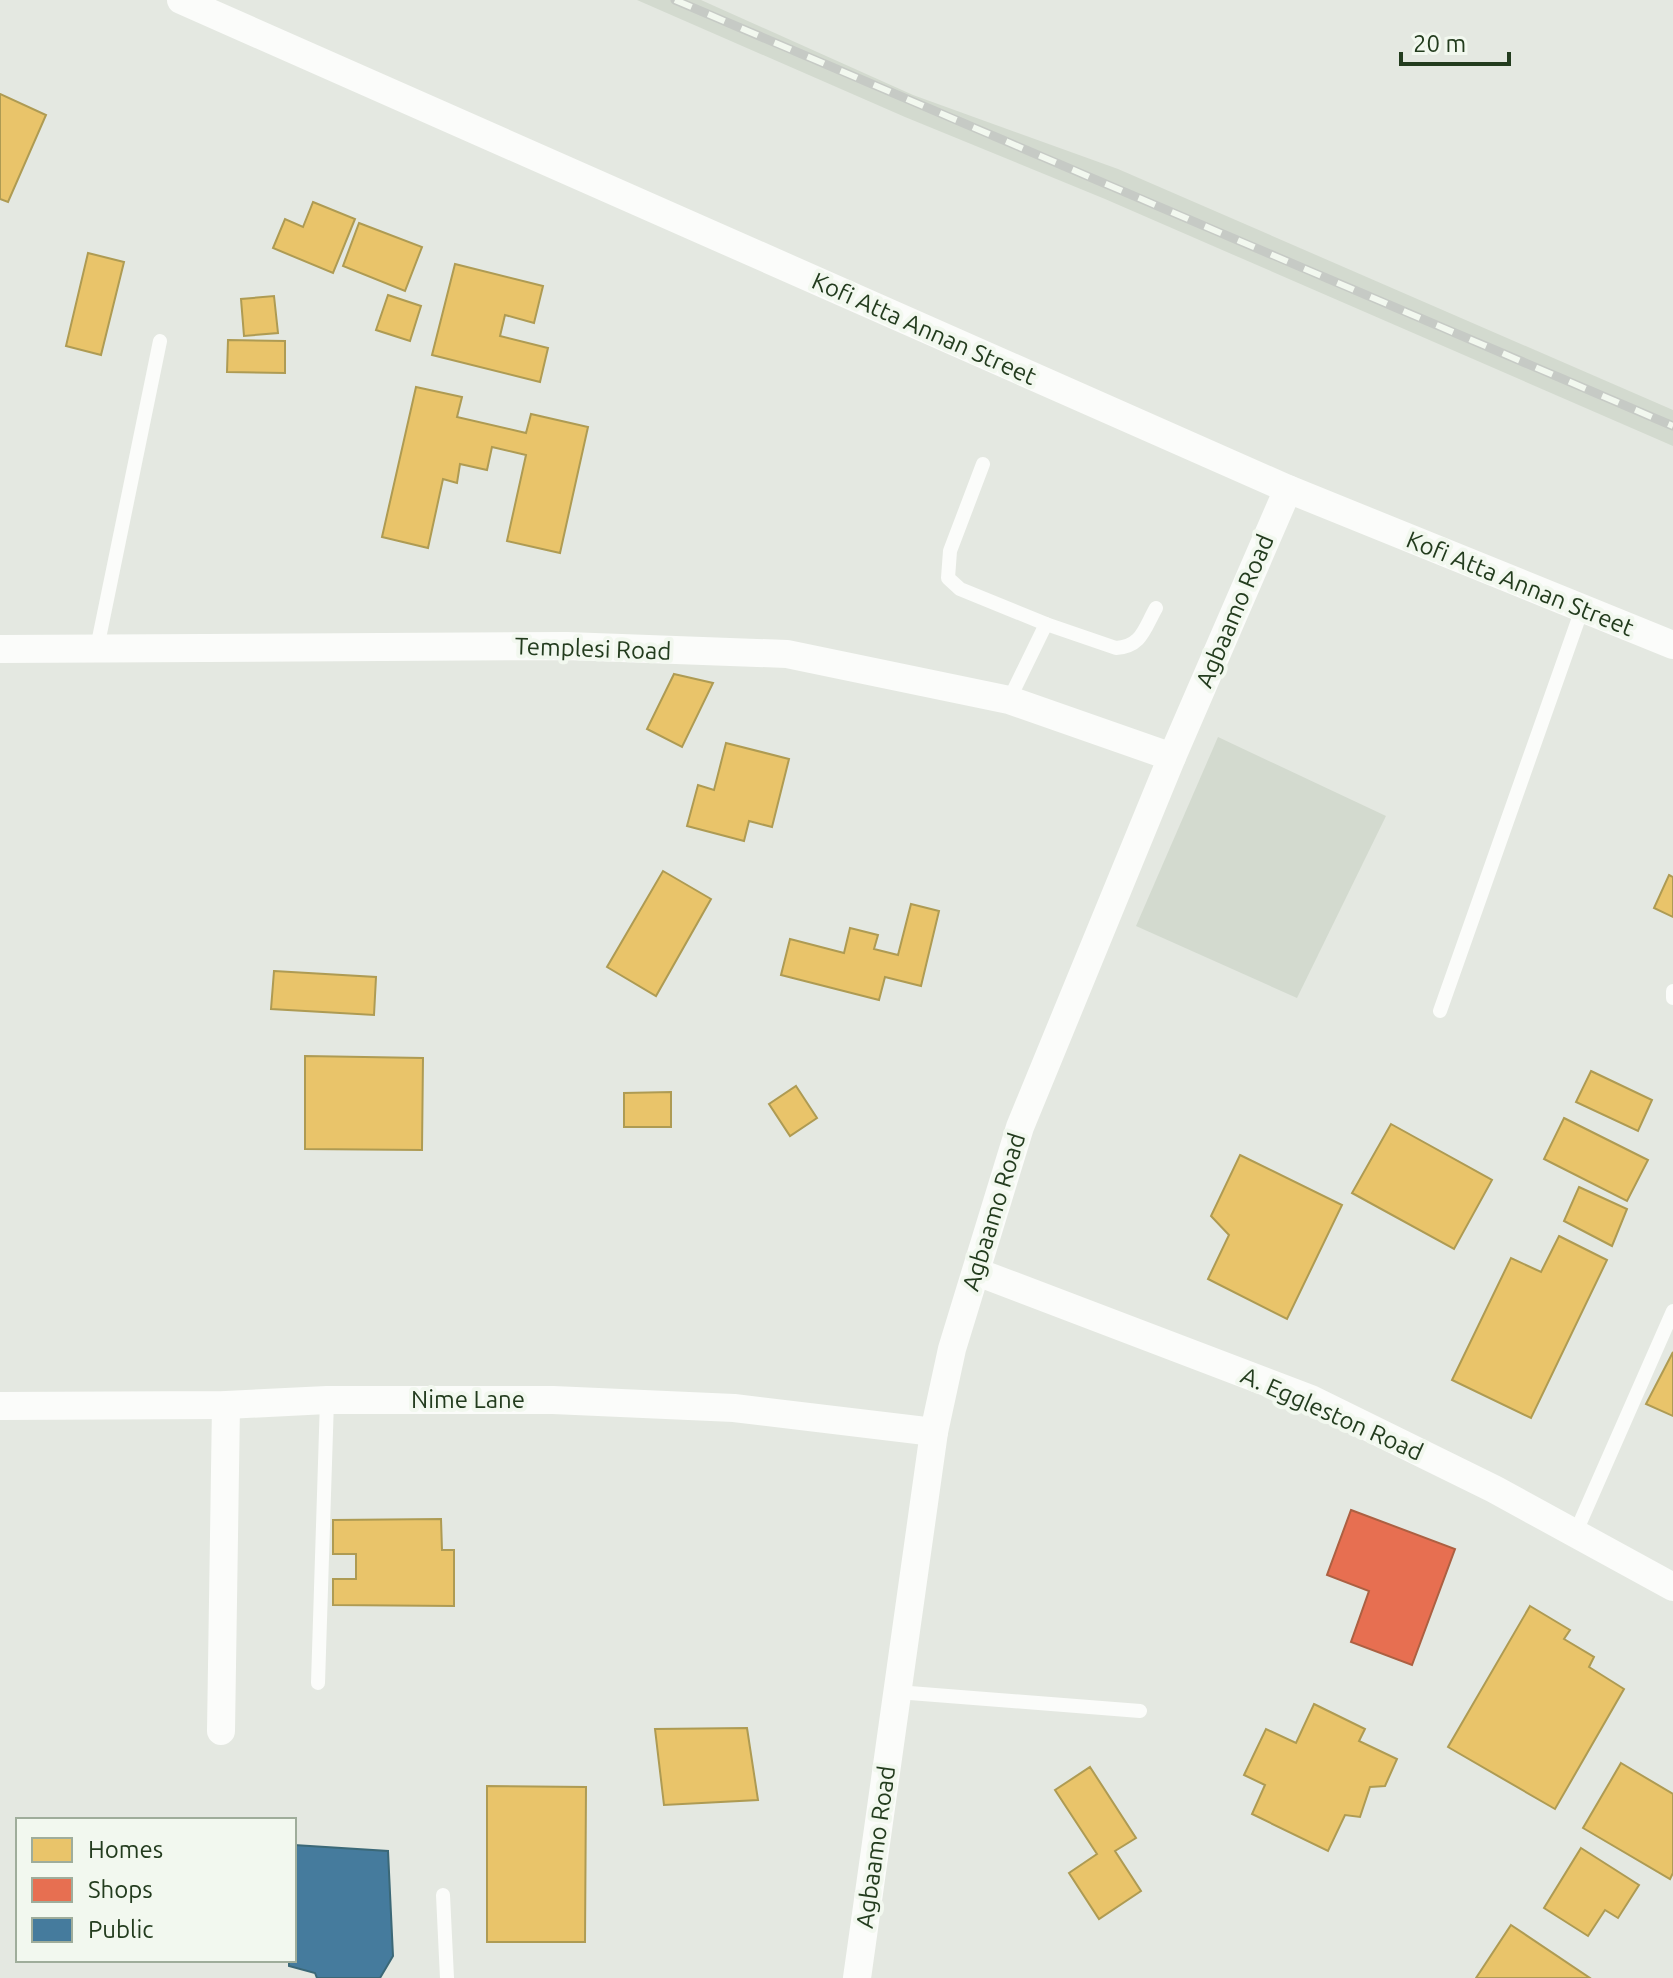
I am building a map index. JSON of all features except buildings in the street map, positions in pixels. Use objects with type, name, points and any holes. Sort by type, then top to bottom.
[{"type":"street","name":"Kofi Atta Annan Street","points":[[181,0],[1288,489],[1673,645]]},
{"type":"street","name":"Agbaamo Road","points":[[857,1978],[934,1432],[952,1349],[1020,1127],[1172,757],[1288,489]]},
{"type":"street","name":"Templesi Road","points":[[0,649],[567,646],[787,654],[1009,700],[1172,757]]},
{"type":"street","name":"A. Eggleston Road","points":[[977,1272],[1311,1399],[1494,1489],[1673,1587]]},
{"type":"street","name":"Nime Lane","points":[[0,1406],[226,1405],[327,1400],[553,1400],[720,1407],[934,1432]]},
{"type":"street","points":[[221,1731],[226,1405]]},
{"type":"lane","points":[[97,648],[160,341]]},
{"type":"lane","points":[[983,464],[950,551],[948,578],[960,589],[1116,648],[1137,643],[1156,608]]},
{"type":"lane","points":[[1440,1011],[1582,609]]},
{"type":"lane","points":[[1009,700],[1046,624]]},
{"type":"lane","points":[[1673,991],[1673,998]]},
{"type":"lane","points":[[1575,1534],[1673,1311]]},
{"type":"lane","points":[[318,1683],[327,1400]]},
{"type":"lane","points":[[897,1692],[1140,1711]]},
{"type":"lane","points":[[443,1895],[447,1978]]},
{"type":"shaded area","points":[[637,0],[701,0],[913,95],[1118,169],[1673,410],[1673,446],[1105,199],[905,117]]},
{"type":"shaded area","points":[[1218,737],[1386,816],[1297,998],[1136,926]]},
{"type":"railway","points":[[675,0],[1673,426]]}]
